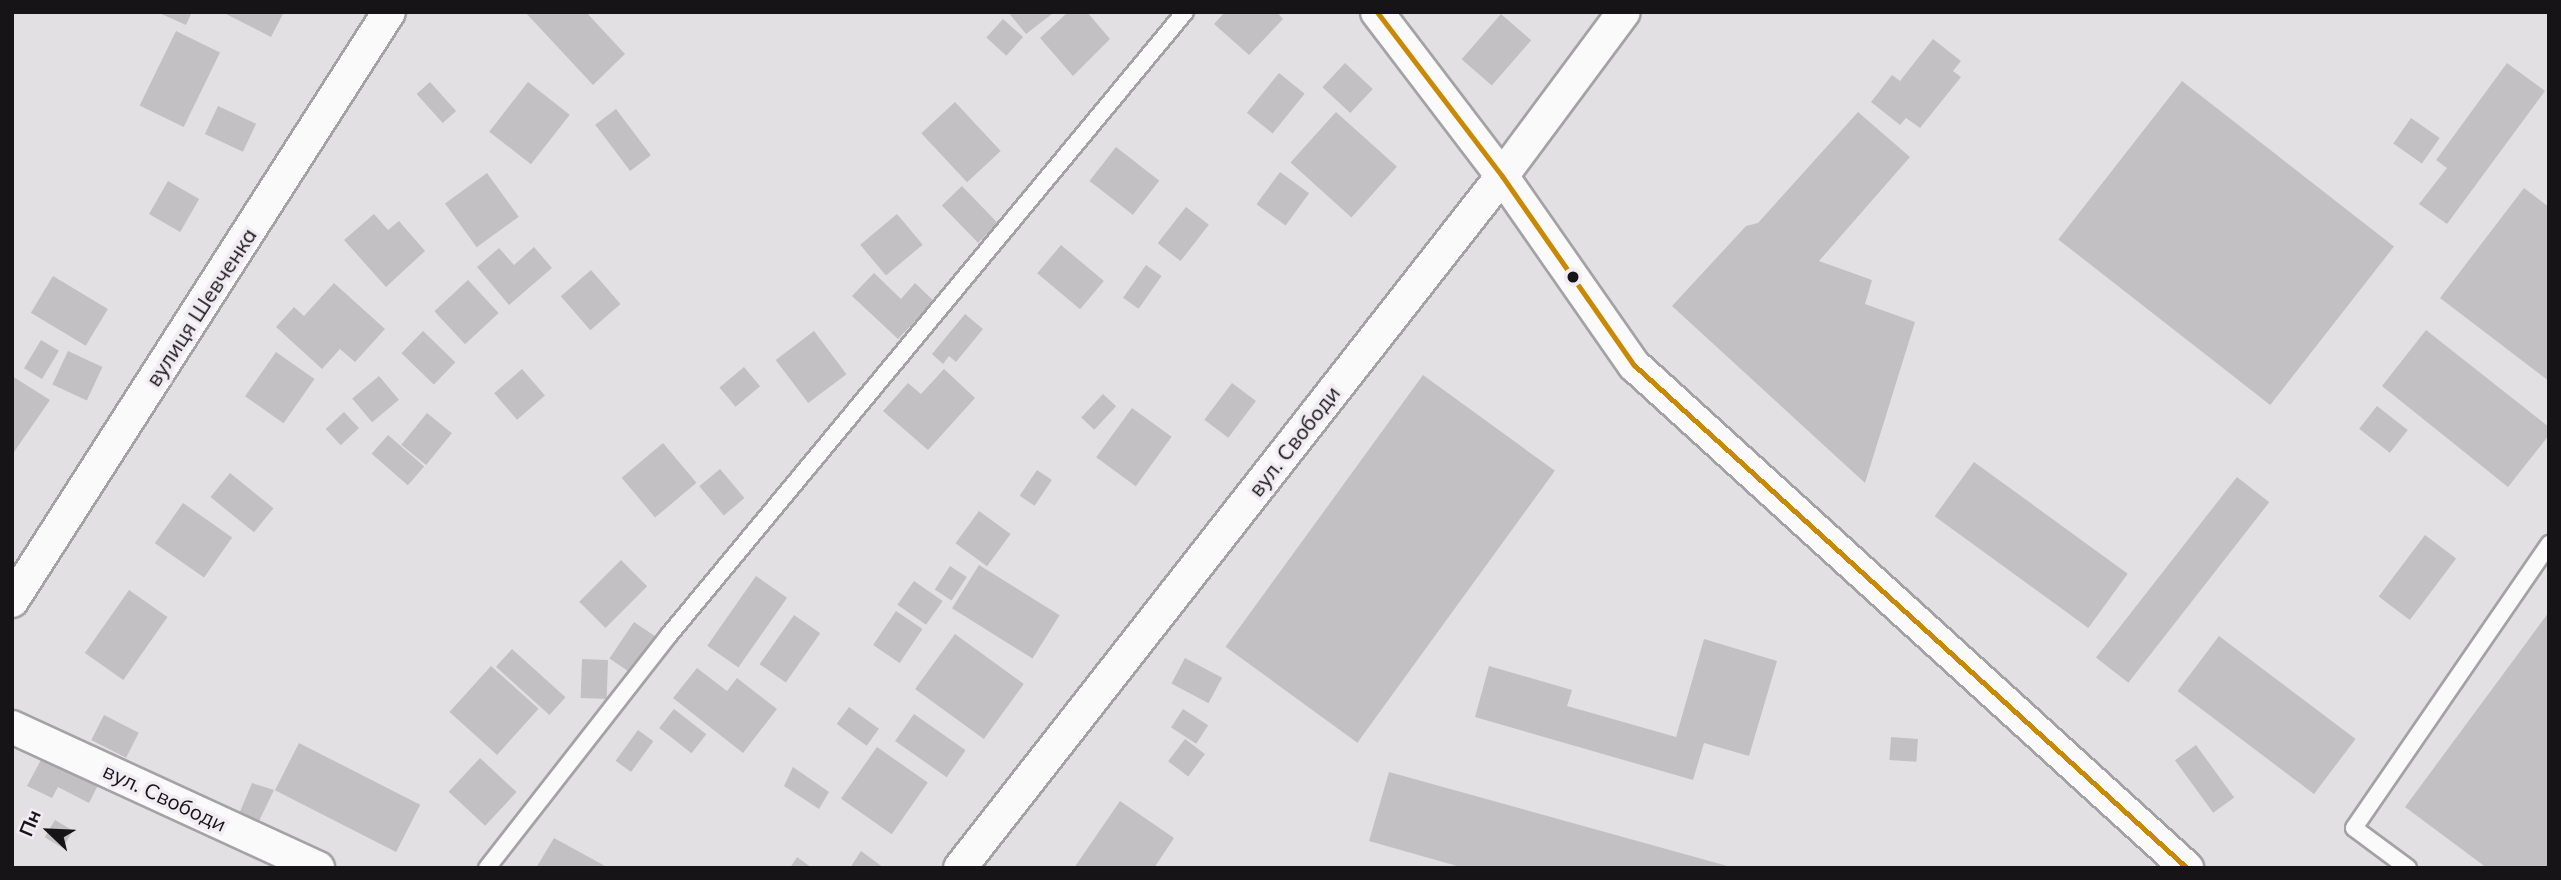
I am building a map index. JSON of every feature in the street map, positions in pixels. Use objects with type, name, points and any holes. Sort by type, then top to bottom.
[{"type":"street","name":"вулиця Шевченка","points":[[12,601],[389,12]]},
{"type":"street","points":[[1377,12],[1502,176],[1634,365],[2187,868]]},
{"type":"street","name":"вул. Свободи","points":[[960,868],[1502,176],[1624,12]]},
{"type":"street","name":"вул. Свободи","points":[[12,727],[318,868]]},
{"type":"lane","points":[[486,868],[669,635],[1185,12]]},
{"type":"lane","points":[[2408,868],[2354,828],[2549,544]]},
{"type":"building","points":[[157,12],[192,12],[186,25]]},
{"type":"building","points":[[222,12],[284,12],[271,37]]},
{"type":"building","points":[[525,12],[586,12],[625,54],[593,85]]},
{"type":"building","points":[[1008,12],[1051,12],[1052,14],[1026,34]]},
{"type":"building","points":[[1068,12],[1087,12],[1110,39],[1073,76],[1040,38]]},
{"type":"building","points":[[1225,12],[1277,12],[1283,19],[1249,55],[1214,24]]},
{"type":"building","points":[[1501,14],[1531,40],[1492,86],[1462,59]]},
{"type":"building","points":[[1003,19],[1023,37],[1006,56],[986,38]]},
{"type":"building","points":[[176,31],[220,52],[184,127],[140,106]]},
{"type":"building","points":[[1933,39],[1961,61],[1953,71],[1961,77],[1920,128],[1906,118],[1900,125],[1871,102],[1892,75],[1900,81]]},
{"type":"building","points":[[1345,63],[1373,89],[1350,113],[1322,87]]},
{"type":"building","points":[[2507,63],[2545,91],[2447,224],[2419,204],[2447,168],[2436,160]]},
{"type":"building","points":[[1279,73],[1305,94],[1273,133],[1247,113]]},
{"type":"building","points":[[2182,81],[2394,247],[2270,405],[2058,239]]},
{"type":"building","points":[[430,82],[456,111],[443,123],[417,94]]},
{"type":"building","points":[[528,82],[570,115],[531,164],[489,132]]},
{"type":"building","points":[[955,102],[1001,151],[967,182],[921,133]]},
{"type":"building","points":[[218,106],[256,124],[243,152],[205,134]]},
{"type":"building","points":[[616,109],[651,155],[630,171],[595,125]]},
{"type":"building","points":[[1336,112],[1397,167],[1351,217],[1290,163]]},
{"type":"building","points":[[1858,112],[1910,157],[1819,261],[1872,280],[1865,304],[1915,322],[1865,483],[1672,306],[1746,226],[1758,223]]},
{"type":"building","points":[[2411,118],[2440,138],[2422,163],[2393,143]]},
{"type":"building","points":[[1116,147],[1159,181],[1133,215],[1090,181]]},
{"type":"building","points":[[1280,172],[1309,193],[1286,226],[1256,204]]},
{"type":"building","points":[[487,173],[519,217],[477,247],[445,204]]},
{"type":"building","points":[[168,181],[199,199],[180,232],[149,214]]},
{"type":"building","points":[[962,186],[998,223],[978,243],[942,205]]},
{"type":"building","points":[[2524,188],[2549,207],[2549,381],[2440,298]]},
{"type":"building","points":[[1186,207],[1209,225],[1181,261],[1158,243]]},
{"type":"building","points":[[374,214],[388,230],[399,221],[425,251],[386,287],[344,240]]},
{"type":"building","points":[[897,214],[923,245],[886,275],[860,245]]},
{"type":"building","points":[[1061,245],[1104,281],[1080,309],[1037,273]]},
{"type":"building","points":[[534,247],[552,268],[509,305],[477,267],[499,248],[514,265]]},
{"type":"building","points":[[1146,265],[1162,276],[1139,309],[1123,298]]},
{"type":"building","points":[[591,270],[621,304],[590,330],[561,296]]},
{"type":"building","points":[[874,273],[901,299],[915,283],[934,301],[898,339],[852,296]]},
{"type":"building","points":[[53,276],[108,309],[86,346],[31,313]]},
{"type":"building","points":[[468,280],[499,313],[465,344],[434,311]]},
{"type":"building","points":[[334,283],[385,329],[355,362],[340,349],[322,369],[276,327],[294,307],[304,316]]},
{"type":"building","points":[[965,314],[983,329],[956,362],[949,356],[943,364],[932,354]]},
{"type":"building","points":[[2426,330],[2549,427],[2549,435],[2508,487],[2382,386]]},
{"type":"building","points":[[423,331],[455,362],[434,385],[401,353]]},
{"type":"building","points":[[814,331],[846,374],[808,403],[776,360]]},
{"type":"building","points":[[41,340],[59,351],[42,379],[24,368]]},
{"type":"building","points":[[68,351],[102,367],[87,401],[52,385]]},
{"type":"building","points":[[276,352],[315,379],[284,423],[245,396]]},
{"type":"building","points":[[744,367],[760,386],[736,407],[719,388]]},
{"type":"building","points":[[522,369],[545,395],[517,420],[494,393]]},
{"type":"building","points":[[944,369],[975,398],[928,450],[883,411],[908,383],[921,394]]},
{"type":"building","points":[[1423,375],[1555,471],[1357,743],[1226,647]]},
{"type":"building","points":[[12,376],[50,400],[14,452],[12,451]]},
{"type":"building","points":[[379,376],[399,400],[372,422],[352,398]]},
{"type":"building","points":[[1232,383],[1256,401],[1228,438],[1204,420]]},
{"type":"building","points":[[1103,394],[1116,406],[1094,430],[1081,417]]},
{"type":"building","points":[[2377,406],[2408,430],[2390,453],[2359,429]]},
{"type":"building","points":[[1132,408],[1172,437],[1136,486],[1096,457]]},
{"type":"building","points":[[344,412],[359,428],[341,445],[326,429]]},
{"type":"building","points":[[427,413],[452,433],[426,465],[401,445]]},
{"type":"building","points":[[388,435],[424,466],[408,485],[372,454]]},
{"type":"building","points":[[663,443],[696,483],[655,518],[622,478]]},
{"type":"building","points":[[1974,462],[2128,574],[2088,628],[1935,516]]},
{"type":"building","points":[[720,469],[744,498],[724,515],[699,486]]},
{"type":"building","points":[[1037,470],[1052,480],[1035,506],[1020,496]]},
{"type":"building","points":[[230,473],[274,508],[254,532],[210,497]]},
{"type":"building","points":[[2237,477],[2269,502],[2128,683],[2096,657]]},
{"type":"building","points":[[183,503],[232,537],[204,578],[155,543]]},
{"type":"building","points":[[979,511],[1011,534],[987,566],[955,543]]},
{"type":"building","points":[[2425,535],[2456,558],[2410,620],[2379,596]]},
{"type":"building","points":[[621,560],[647,586],[605,628],[579,602]]},
{"type":"building","points":[[979,565],[1060,615],[1033,659],[952,608]]},
{"type":"building","points":[[950,566],[967,577],[952,600],[935,589]]},
{"type":"building","points":[[756,576],[787,598],[738,667],[707,646]]},
{"type":"building","points":[[914,581],[943,601],[926,625],[897,605]]},
{"type":"building","points":[[129,590],[168,617],[123,680],[85,653]]},
{"type":"building","points":[[896,611],[923,629],[900,663],[873,645]]},
{"type":"building","points":[[2549,612],[2549,868],[2487,868],[2405,807]]},
{"type":"building","points":[[794,615],[820,633],[786,683],[760,664]]},
{"type":"building","points":[[634,622],[659,639],[634,675],[609,658]]},
{"type":"building","points":[[955,634],[1024,684],[984,739],[915,689]]},
{"type":"building","points":[[2219,636],[2356,739],[2314,794],[2177,691]]},
{"type":"building","points":[[1704,639],[1777,661],[1749,756],[1704,743],[1693,780],[1475,717],[1489,666],[1572,690],[1567,706],[1676,737]]},
{"type":"building","points":[[512,649],[566,697],[549,715],[496,667]]},
{"type":"building","points":[[1185,658],[1222,678],[1208,703],[1171,684]]},
{"type":"building","points":[[582,659],[608,660],[607,699],[581,698]]},
{"type":"building","points":[[491,666],[539,709],[497,755],[450,712]]},
{"type":"building","points":[[697,668],[727,691],[737,678],[777,709],[743,753],[673,698]]},
{"type":"building","points":[[849,707],[879,729],[867,746],[837,724]]},
{"type":"building","points":[[674,709],[706,734],[692,753],[659,728]]},
{"type":"building","points":[[1183,709],[1208,725],[1196,744],[1171,727]]},
{"type":"building","points":[[914,714],[966,750],[947,777],[895,741]]},
{"type":"building","points":[[104,715],[139,733],[126,758],[91,740]]},
{"type":"building","points":[[638,730],[653,741],[631,772],[616,761]]},
{"type":"building","points":[[1891,737],[1918,739],[1916,762],[1889,760]]},
{"type":"building","points":[[1185,739],[1205,754],[1188,776],[1168,761]]},
{"type":"building","points":[[299,743],[420,805],[396,852],[275,790]]},
{"type":"building","points":[[2196,745],[2234,798],[2213,813],[2175,760]]},
{"type":"building","points":[[877,747],[928,783],[892,834],[841,799]]},
{"type":"building","points":[[43,756],[98,785],[89,803],[58,787],[52,798],[27,786]]},
{"type":"building","points":[[480,758],[517,792],[485,826],[449,792]]},
{"type":"building","points":[[793,767],[829,792],[819,809],[784,786]]},
{"type":"building","points":[[1389,772],[1731,868],[1464,868],[1369,841]]},
{"type":"building","points":[[252,783],[274,790],[259,821],[239,814]]},
{"type":"building","points":[[1120,801],[1174,838],[1154,868],[1074,868]]},
{"type":"building","points":[[55,820],[73,831],[63,848],[45,837]]},
{"type":"building","points":[[554,838],[605,866],[536,868]]},
{"type":"building","points":[[861,851],[884,868],[850,868]]},
{"type":"building","points":[[797,857],[812,868],[790,868]]},
{"type":"transit line","points":[[1377,12],[1502,176],[1634,365],[2187,868]]}]
